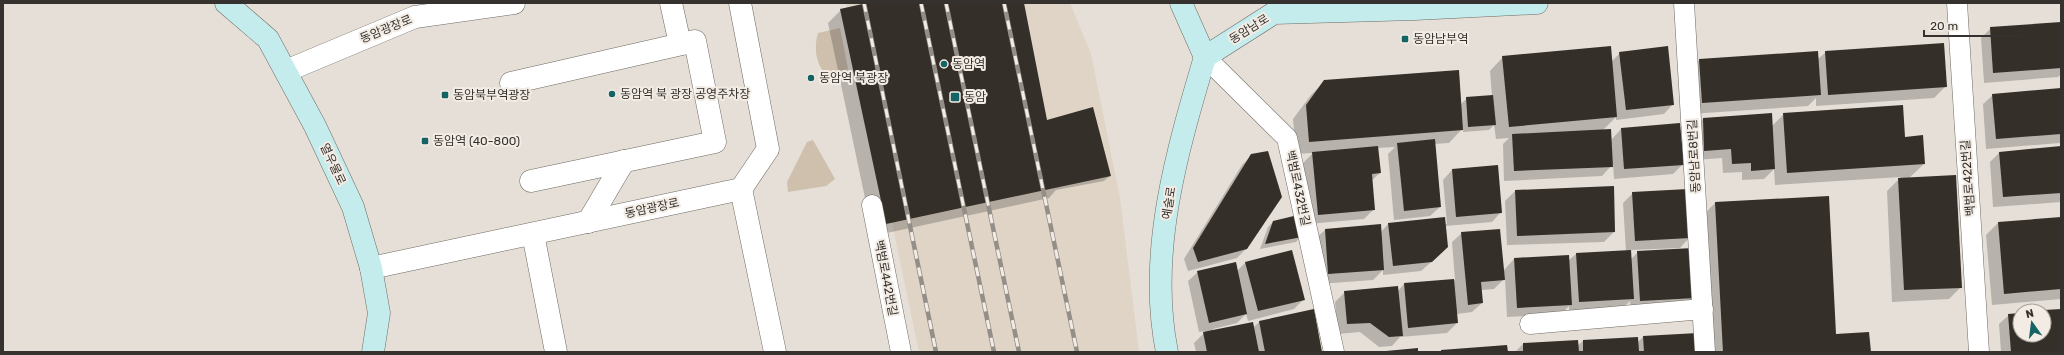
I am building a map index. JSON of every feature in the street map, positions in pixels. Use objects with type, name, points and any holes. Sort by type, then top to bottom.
[{"type":"street","name":"열우물로","points":[[226,3],[268,40],[286,71],[336,168],[353,207],[371,268],[379,312],[373,352]]},
{"type":"street","name":"동암광장로","points":[[286,71],[415,17],[514,3]]},
{"type":"street","points":[[671,3],[680,44]]},
{"type":"street","points":[[740,3],[768,149],[741,189],[775,352]]},
{"type":"street","points":[[1181,3],[1205,57]]},
{"type":"street","name":"동암남로","points":[[1205,57],[1273,8],[1537,3]]},
{"type":"street","points":[[511,83],[680,44],[695,42],[715,142],[531,181]]},
{"type":"street","name":"예술로","points":[[1167,352],[1159,274],[1168,206],[1182,133],[1205,57]]},
{"type":"street","points":[[588,222],[624,161]]},
{"type":"street","name":"동암광장로","points":[[371,268],[741,189]]},
{"type":"street","points":[[532,234],[556,352]]},
{"type":"lane","name":"동암남로8번길","points":[[1684,3],[1705,352]]},
{"type":"lane","name":"백범로422번길","points":[[1957,3],[1979,352]]},
{"type":"lane","name":"백범로432번길","points":[[1205,57],[1287,138],[1334,352]]},
{"type":"lane","name":"백범로442번길","points":[[872,205],[901,352]]},
{"type":"lane","points":[[1530,324],[1703,309]]},
{"type":"shaded area","points":[[846,3],[1070,3],[1091,54],[1120,198],[1139,352],[919,352]]},
{"type":"shaded area","points":[[840,28],[848,69],[825,74],[819,64],[816,54],[818,33]]},
{"type":"shaded area","points":[[813,140],[835,179],[826,186],[788,192],[787,182],[807,142]]},
{"type":"building","name":"동암역","points":[[867,3],[1024,3],[1047,120],[1093,107],[1111,176],[886,224],[840,9]]},
{"type":"building","points":[[2061,22],[2061,68],[1993,73],[1990,27]]},
{"type":"building","points":[[1944,43],[1947,87],[1828,95],[1825,51]]},
{"type":"building","points":[[1611,46],[1617,117],[1509,127],[1502,56]]},
{"type":"building","points":[[1668,46],[1674,105],[1626,110],[1619,52]]},
{"type":"building","points":[[1818,51],[1821,95],[1702,103],[1699,59]]},
{"type":"building","points":[[1459,70],[1463,130],[1309,142],[1306,105],[1324,80]]},
{"type":"building","points":[[2061,88],[2061,134],[1996,139],[1992,94]]},
{"type":"building","points":[[1493,95],[1496,125],[1468,127],[1466,97]]},
{"type":"building","points":[[1903,105],[1905,137],[1923,135],[1925,164],[1787,173],[1783,113]]},
{"type":"building","points":[[1772,113],[1775,169],[1751,171],[1751,163],[1732,164],[1731,149],[1704,151],[1703,118]]},
{"type":"building","points":[[1680,123],[1684,165],[1624,169],[1621,128]]},
{"type":"building","points":[[1611,129],[1613,167],[1514,171],[1512,134]]},
{"type":"building","points":[[1435,139],[1441,207],[1404,211],[1397,143]]},
{"type":"building","points":[[1378,146],[1381,173],[1372,174],[1375,210],[1318,215],[1312,152]]},
{"type":"building","points":[[2061,146],[2061,193],[2003,197],[1999,152]]},
{"type":"building","points":[[1268,151],[1282,197],[1247,249],[1198,262],[1193,248],[1251,154]]},
{"type":"building","points":[[1498,165],[1502,213],[1456,217],[1452,169]]},
{"type":"building","points":[[1956,175],[1962,288],[1904,290],[1898,178]]},
{"type":"building","points":[[1614,186],[1615,232],[1517,236],[1515,190]]},
{"type":"building","points":[[1688,189],[1690,238],[1635,241],[1632,192]]},
{"type":"building","points":[[1829,196],[1836,334],[1869,332],[1871,352],[1723,352],[1715,202]]},
{"type":"building","points":[[1298,215],[1302,237],[1265,244],[1273,221]]},
{"type":"building","points":[[1445,217],[1448,247],[1432,262],[1393,266],[1388,223]]},
{"type":"building","points":[[2061,217],[2061,289],[2004,294],[1998,222]]},
{"type":"building","points":[[1381,224],[1384,270],[1328,274],[1325,229]]},
{"type":"building","points":[[1500,229],[1505,280],[1481,282],[1483,303],[1468,305],[1461,232]]},
{"type":"building","points":[[1693,248],[1696,298],[1640,301],[1637,251]]},
{"type":"building","points":[[1292,250],[1305,300],[1258,311],[1245,262]]},
{"type":"building","points":[[1631,250],[1634,299],[1579,302],[1576,253]]},
{"type":"building","points":[[1569,255],[1572,305],[1517,308],[1514,258]]},
{"type":"building","points":[[1236,262],[1247,314],[1209,323],[1197,271]]},
{"type":"building","points":[[1454,279],[1458,323],[1408,328],[1404,283]]},
{"type":"building","points":[[1398,286],[1403,336],[1389,337],[1370,323],[1347,324],[1344,291]]},
{"type":"building","points":[[1314,309],[1322,352],[1265,352],[1259,321]]},
{"type":"building","points":[[2061,309],[2061,352],[2011,352],[2008,314],[2012,314],[2012,343],[2052,343],[2052,310]]},
{"type":"building","points":[[1253,322],[1259,352],[1207,352],[1203,332]]},
{"type":"building","points":[[1698,333],[1699,352],[1644,352],[1643,336]]},
{"type":"building","points":[[1638,337],[1639,352],[1583,352],[1583,340]]},
{"type":"building","points":[[1578,340],[1579,352],[1523,352],[1523,343]]},
{"type":"building","points":[[1507,345],[1508,352],[1441,352],[1441,350]]},
{"type":"building","points":[[1418,348],[1418,352],[1386,352],[1386,351]]},
{"type":"railway","points":[[864,3],[936,352]]},
{"type":"railway","points":[[921,3],[994,352]]},
{"type":"railway","points":[[946,3],[1019,352]]},
{"type":"railway","points":[[1004,3],[1077,352]]},
{"type":"place","name":"동암남부역","points":[[1405,39]]},
{"type":"place","name":"동암역","points":[[944,64]]},
{"type":"place","name":"동암역 북광장","points":[[811,78]]},
{"type":"place","name":"동암역 북 광장 공영주차장","points":[[612,94]]},
{"type":"place","name":"동암북부역광장","points":[[445,95]]},
{"type":"place","name":"동암","points":[[955,97]]},
{"type":"place","name":"동암역 (40-800)","points":[[425,141]]}]
